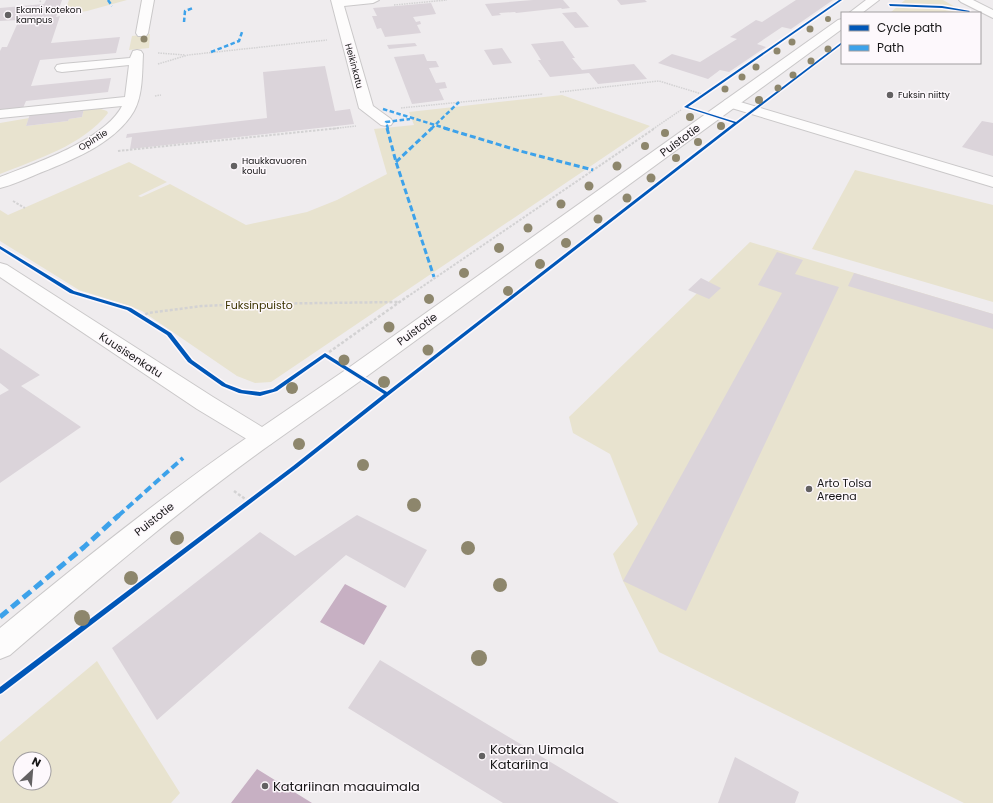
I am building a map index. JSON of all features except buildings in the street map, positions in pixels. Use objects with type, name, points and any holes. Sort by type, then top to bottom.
[{"type":"main road","points":[[142,32],[148,0]]},
{"type":"main road","points":[[337,2],[373,0]]},
{"type":"main road","points":[[856,12],[873,0]]},
{"type":"main road","points":[[965,0],[993,15]]},
{"type":"main road","name":"Heikinkatu","points":[[337,2],[366,108],[386,122]]},
{"type":"main road","name":"Puistotie","points":[[0,646],[102,560],[210,475],[355,374],[841,23]]},
{"type":"main road","points":[[62,68],[136,61]]},
{"type":"main road","name":"Opintie","points":[[0,183],[58,159],[98,138],[122,119],[128,111],[131,100],[136,61]]},
{"type":"main road","points":[[0,114],[131,100]]},
{"type":"main road","points":[[730,103],[993,182]]},
{"type":"main road","name":"Kuusisenkatu","points":[[0,269],[205,403],[263,438]]},
{"type":"path","points":[[392,5],[447,0]]},
{"type":"path","points":[[136,61],[152,53],[188,55],[333,40]]},
{"type":"path","points":[[136,61],[150,66],[188,55]]},
{"type":"path","points":[[560,92],[660,81],[730,103]]},
{"type":"path","points":[[371,111],[544,94]]},
{"type":"path","points":[[320,359],[399,302],[686,107]]},
{"type":"path","points":[[121,151],[386,122]]},
{"type":"path","points":[[12,200],[24,208]]},
{"type":"path","points":[[140,317],[148,313],[240,304],[399,302]]},
{"type":"path","points":[[135,313],[146,320]]},
{"type":"path","points":[[325,355],[355,374]]},
{"type":"path","points":[[242,506],[254,497]]},
{"type":"green space","points":[[69,0],[127,0],[87,11],[68,14],[65,11]]},
{"type":"green space","points":[[905,0],[943,0],[964,12],[891,12]]},
{"type":"green space","points":[[150,34],[149,48],[129,50],[132,36]]},
{"type":"green space","name":"Fuksinpuisto","points":[[562,95],[650,126],[271,382],[255,383],[237,376],[142,311],[79,290],[0,241],[0,210],[8,215],[129,162],[167,182],[138,196],[141,197],[170,184],[246,225],[307,212],[337,200],[387,174],[374,129],[414,125],[409,112]]},
{"type":"green space","points":[[84,108],[101,109],[107,111],[108,113],[85,134],[72,143],[44,157],[0,174],[0,123],[29,118],[26,126],[68,121],[69,119],[82,117]]},
{"type":"green space","points":[[855,170],[993,205],[993,302],[812,249]]},
{"type":"green space","name":"Arto Tolsa Areena","points":[[750,242],[993,314],[993,803],[964,803],[659,652],[623,581],[613,554],[638,524],[610,454],[573,433],[569,417]]},
{"type":"green space","points":[[97,661],[180,793],[171,803],[0,803],[0,742]]},
{"type":"shaded area","points":[[345,584],[387,606],[364,645],[320,622]]},
{"type":"shaded area","name":"Katariinan maauimala","points":[[257,769],[312,803],[231,803]]},
{"type":"marked path","points":[[108,0],[112,6]]},
{"type":"marked path","points":[[184,22],[185,11],[193,8]]},
{"type":"marked path","points":[[211,52],[239,41],[242,32]]},
{"type":"marked path","points":[[396,162],[459,102]]},
{"type":"marked path","points":[[383,109],[520,151],[593,170]]},
{"type":"marked path","points":[[410,119],[386,122],[396,162],[434,277]]},
{"type":"marked path","points":[[0,617],[84,547],[183,458]]},
{"type":"cycle path","points":[[736,123],[686,107],[841,0]]},
{"type":"cycle path","points":[[890,5],[942,7],[969,11]]},
{"type":"cycle path","points":[[387,394],[736,123],[841,44]]},
{"type":"cycle path","points":[[0,247],[72,292],[129,309],[169,334],[190,361],[224,385],[241,392],[260,394],[275,390],[325,355],[387,394],[295,467],[0,691]]},
{"type":"place","name":"Ekami Kotekon kampus","points":[[8,15]]},
{"type":"place","name":"Fuksin niitty","points":[[890,95]]},
{"type":"place","name":"Haukkavuoren koulu","points":[[234,166]]},
{"type":"place","name":"Arto Tolsa Areena","points":[[809,489]]},
{"type":"place","name":"Kotkan Uimala Katariina","points":[[482,756]]},
{"type":"place","name":"Katariinan maauimala","points":[[265,786]]}]
